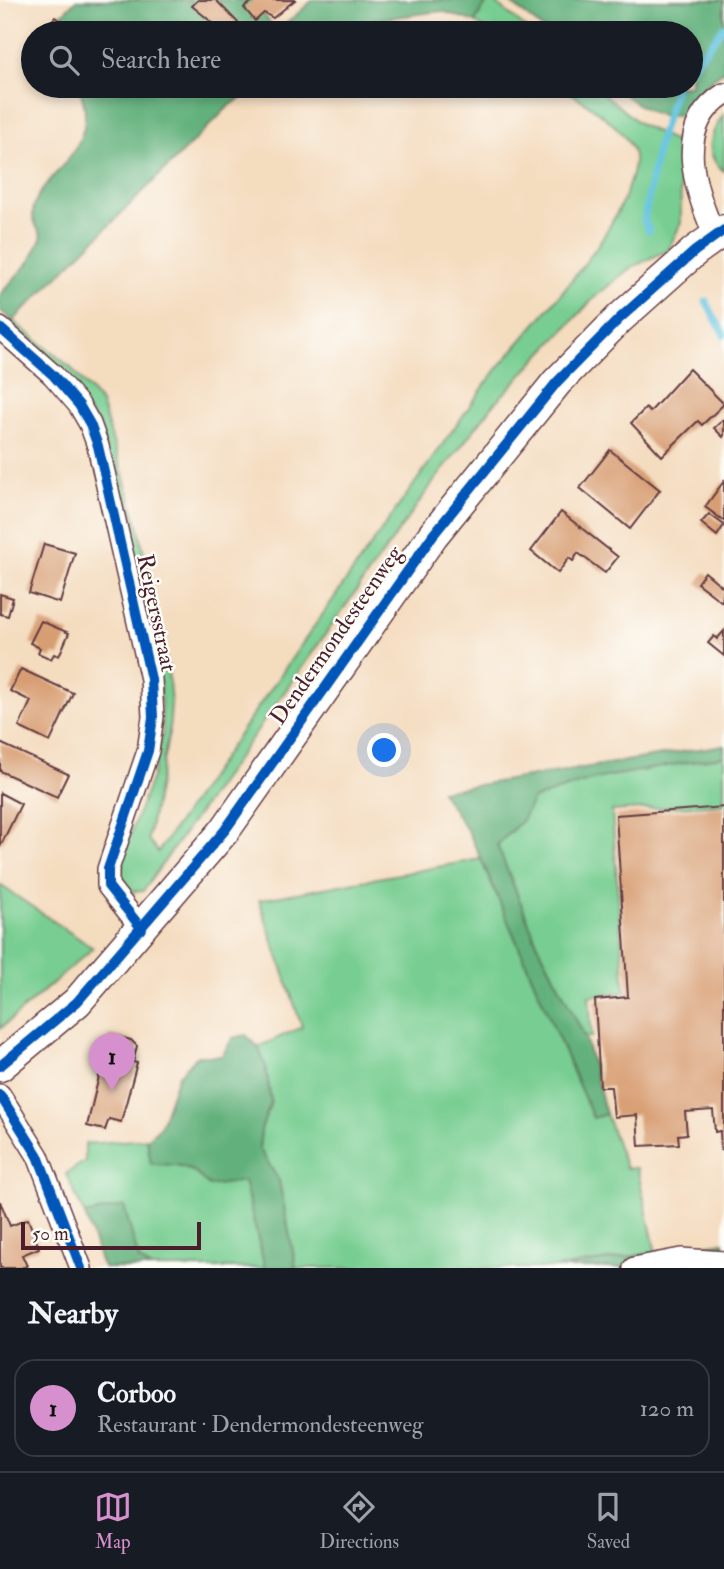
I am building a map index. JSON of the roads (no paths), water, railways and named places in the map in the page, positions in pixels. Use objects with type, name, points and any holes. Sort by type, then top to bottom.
[{"type":"main road","name":"Dendermondesteenweg","points":[[0,1066],[77,1002],[225,830],[425,546],[498,451],[557,382],[619,319],[719,233]]},
{"type":"street","points":[[719,233],[697,194],[691,154],[699,121],[714,100],[724,94]]},
{"type":"street","name":"Reigersstraat","points":[[0,328],[53,375],[79,405],[98,446],[151,679],[153,717],[148,751],[108,877],[108,886],[142,929]]},
{"type":"street","points":[[0,1096],[38,1156],[81,1268]]},
{"type":"street","points":[[634,1268],[681,1259],[724,1262]]},
{"type":"waterway","points":[[703,54],[724,27]]},
{"type":"waterway","points":[[649,231],[644,220],[658,145],[672,98]]},
{"type":"waterway","points":[[706,301],[724,335]]},
{"type":"place","name":"Corboo","points":[[112,1091]]}]
